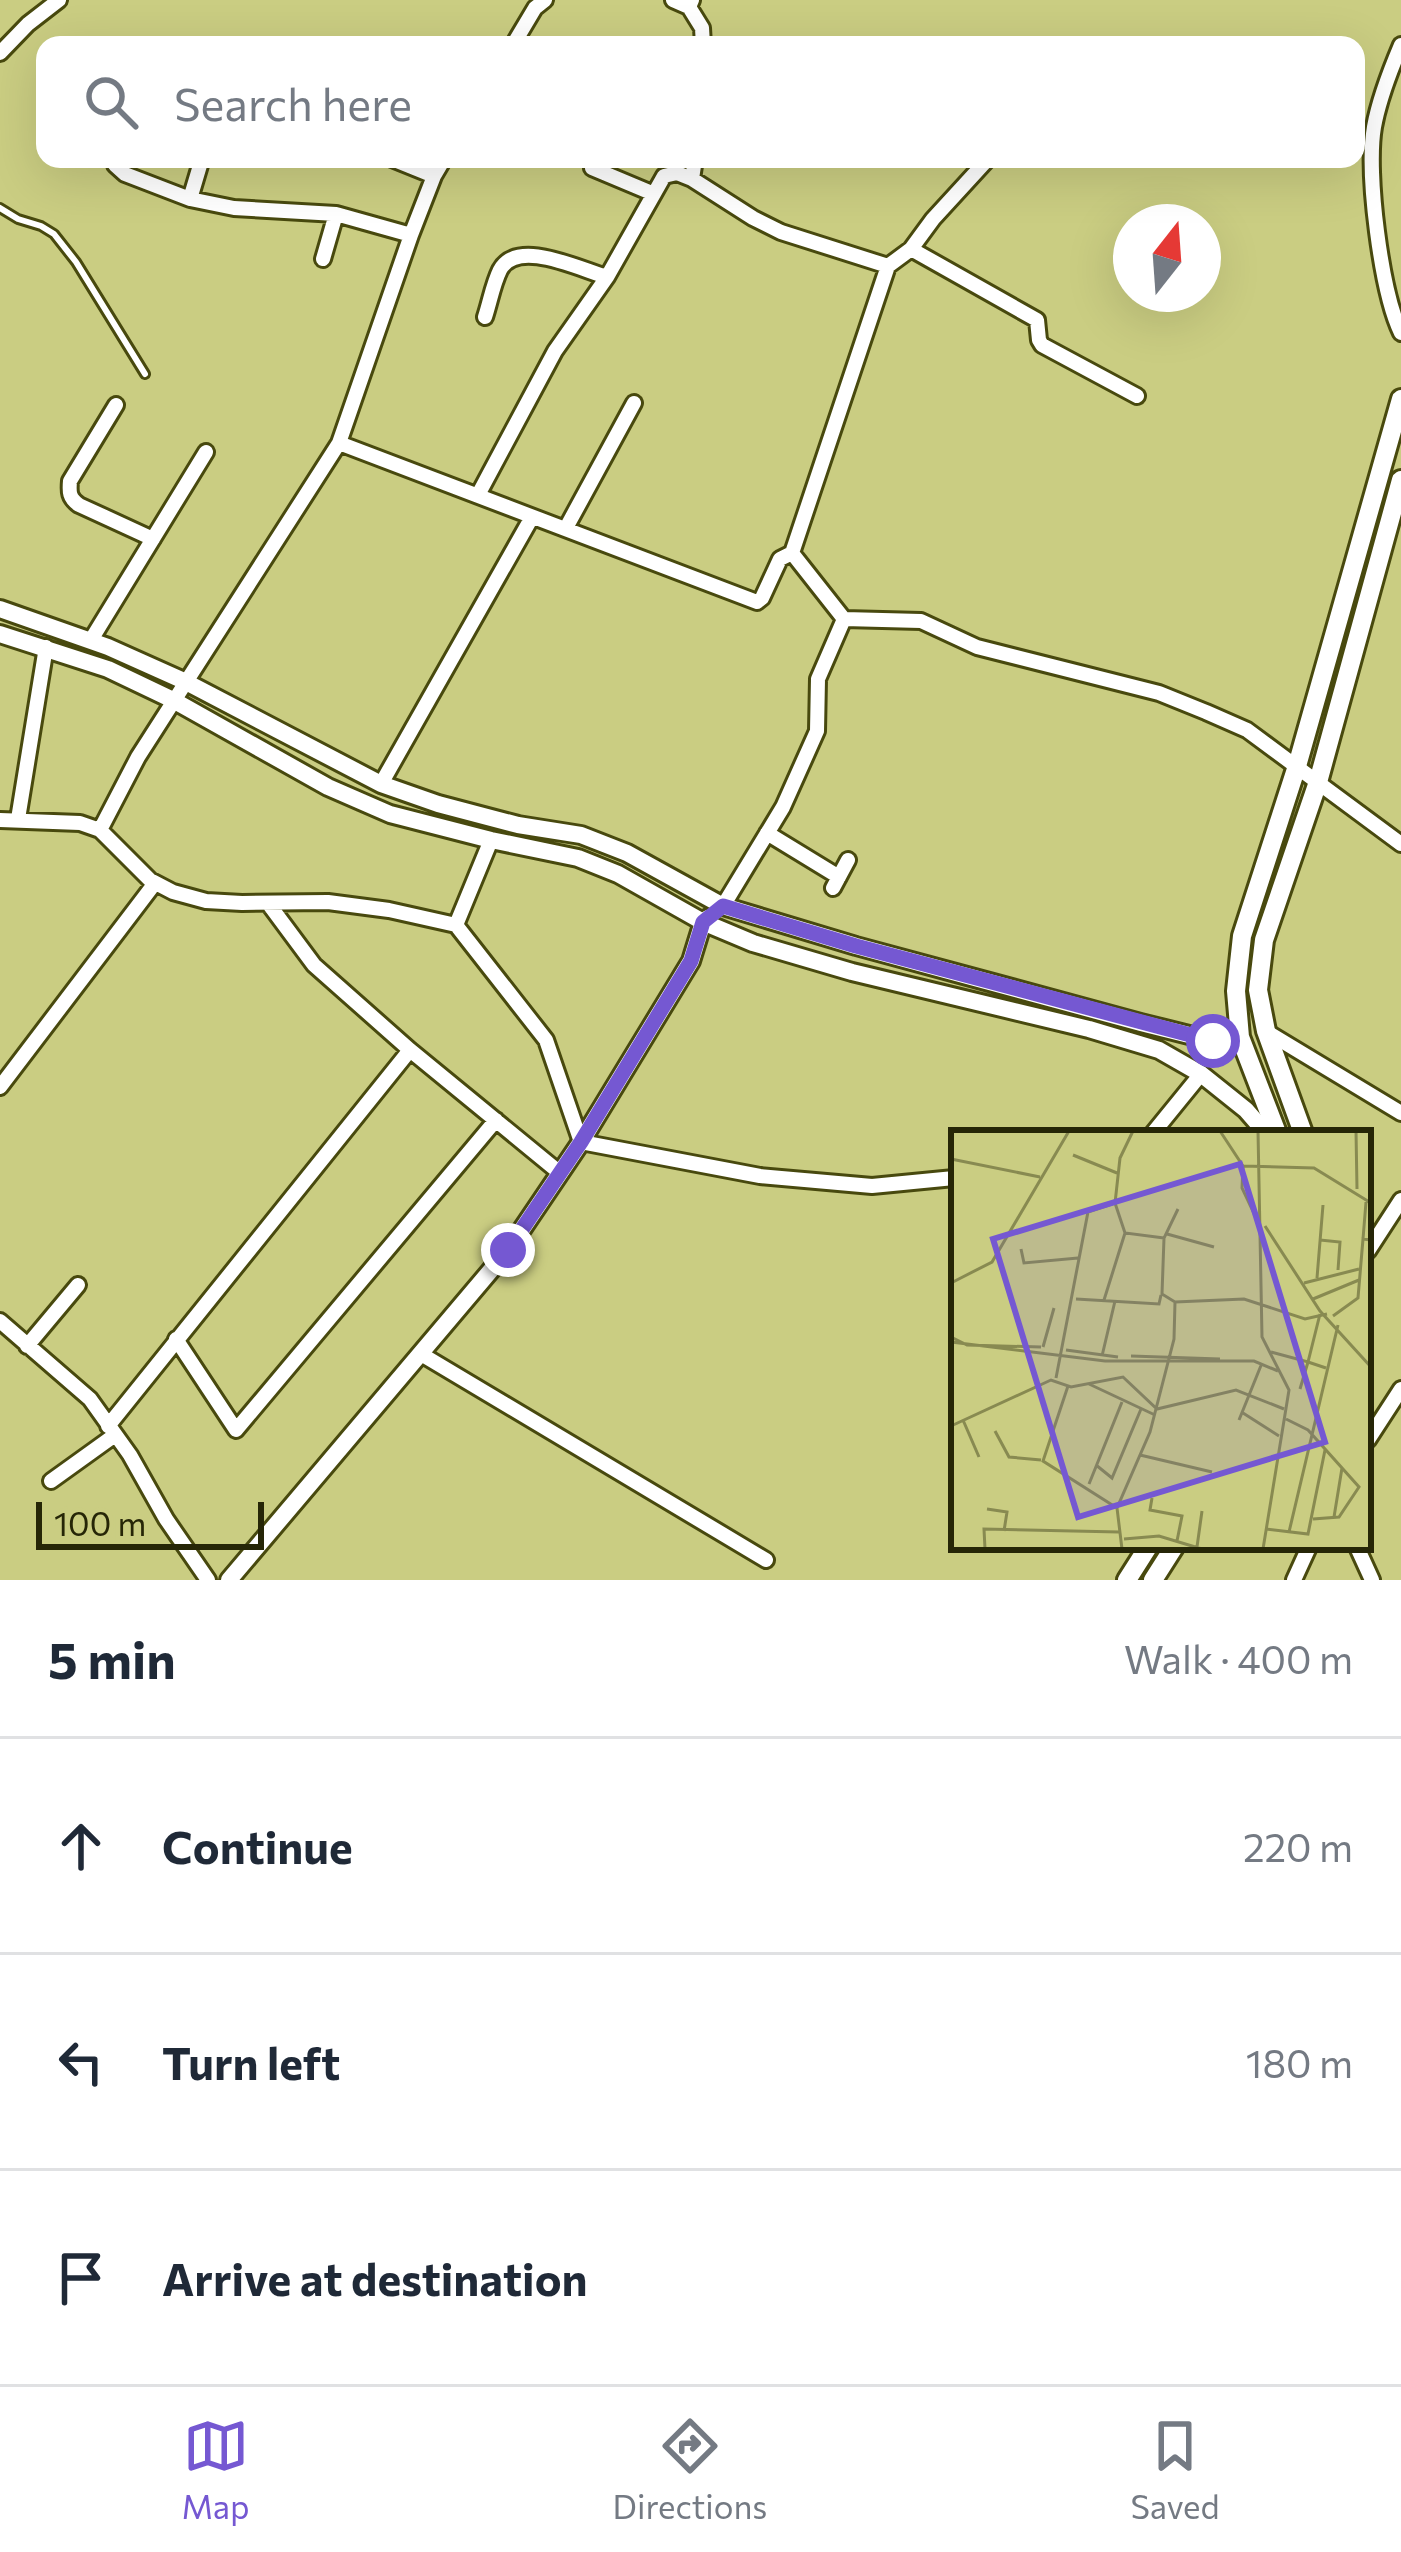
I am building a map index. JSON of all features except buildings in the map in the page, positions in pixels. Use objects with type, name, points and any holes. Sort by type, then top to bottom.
[{"type":"main road","points":[[1276,1130],[1240,1037],[1236,991],[1243,936],[1297,766],[1401,399]]},
{"type":"main road","points":[[1303,1130],[1266,1031],[1258,990],[1264,940],[1318,782],[1401,480]]},
{"type":"main road","points":[[1127,1580],[1146,1550]]},
{"type":"main road","points":[[1153,1580],[1172,1550]]},
{"type":"street","points":[[0,53],[59,0]]},
{"type":"street","points":[[518,36],[545,0]]},
{"type":"street","points":[[673,0],[691,4],[702,36]]},
{"type":"street","points":[[1401,45],[1373,128],[1372,187],[1384,268],[1401,333]]},
{"type":"street","points":[[119,168],[190,199],[234,208],[336,214],[411,235]]},
{"type":"street","points":[[190,199],[199,168]]},
{"type":"street","points":[[414,168],[434,176]]},
{"type":"street","points":[[100,830],[137,757],[339,442],[439,168]]},
{"type":"street","points":[[592,168],[654,194]]},
{"type":"street","points":[[692,179],[694,168]]},
{"type":"street","points":[[339,442],[757,602],[780,559],[792,554],[888,266],[911,249],[980,168]]},
{"type":"street","points":[[478,495],[555,351],[607,277],[664,176],[677,173],[692,179],[781,232],[888,266]]},
{"type":"street","points":[[323,259],[336,214]]},
{"type":"street","points":[[911,249],[1037,320],[1042,345],[1137,396]]},
{"type":"street","points":[[485,317],[501,267],[513,256],[529,253],[607,277]]},
{"type":"street","points":[[566,528],[634,403]]},
{"type":"street","points":[[116,405],[70,481],[69,492],[80,505],[153,539]]},
{"type":"street","points":[[91,640],[206,452]]},
{"type":"street","points":[[381,784],[532,518]]},
{"type":"street","points":[[792,554],[844,619],[921,621],[977,647],[1159,693],[1246,730],[1401,844]]},
{"type":"street","points":[[0,609],[91,640],[184,681],[381,784],[518,825],[581,835],[627,853],[723,906],[1141,1023],[1213,1041],[1240,1037]]},
{"type":"street","points":[[229,1580],[508,1250],[581,1142],[691,961],[703,922],[723,906],[782,808],[817,731],[818,679],[844,619]]},
{"type":"street","points":[[0,634],[108,669],[328,787],[390,814],[578,858],[753,943],[1159,1050],[1201,1074],[1263,1130]]},
{"type":"street","points":[[18,819],[46,646]]},
{"type":"street","points":[[0,820],[80,823],[100,830],[155,883],[206,901],[328,902],[456,925],[546,1040],[581,1142]]},
{"type":"street","points":[[767,833],[836,882],[848,860]]},
{"type":"street","points":[[456,925],[491,840]]},
{"type":"street","points":[[0,1087],[155,883]]},
{"type":"street","points":[[268,903],[314,965],[560,1173]]},
{"type":"street","points":[[1266,1031],[1401,1113]]},
{"type":"street","points":[[51,1481],[112,1430],[176,1339],[410,1050]]},
{"type":"street","points":[[1155,1130],[1201,1074]]},
{"type":"street","points":[[176,1339],[236,1430],[496,1120]]},
{"type":"street","points":[[581,1142],[760,1176],[872,1186],[951,1178]]},
{"type":"street","points":[[1371,1246],[1401,1200]]},
{"type":"street","points":[[27,1346],[78,1285]]},
{"type":"street","points":[[0,1321],[90,1399],[208,1580]]},
{"type":"street","points":[[421,1354],[766,1560]]},
{"type":"street","points":[[1371,1435],[1401,1390]]},
{"type":"street","points":[[1294,1580],[1308,1550]]},
{"type":"street","points":[[1358,1550],[1372,1580]]},
{"type":"lane","points":[[0,208],[54,234],[145,374]]},
{"type":"route","points":[[508,1250],[581,1142],[691,961],[703,922],[723,906],[1213,1041]]}]
